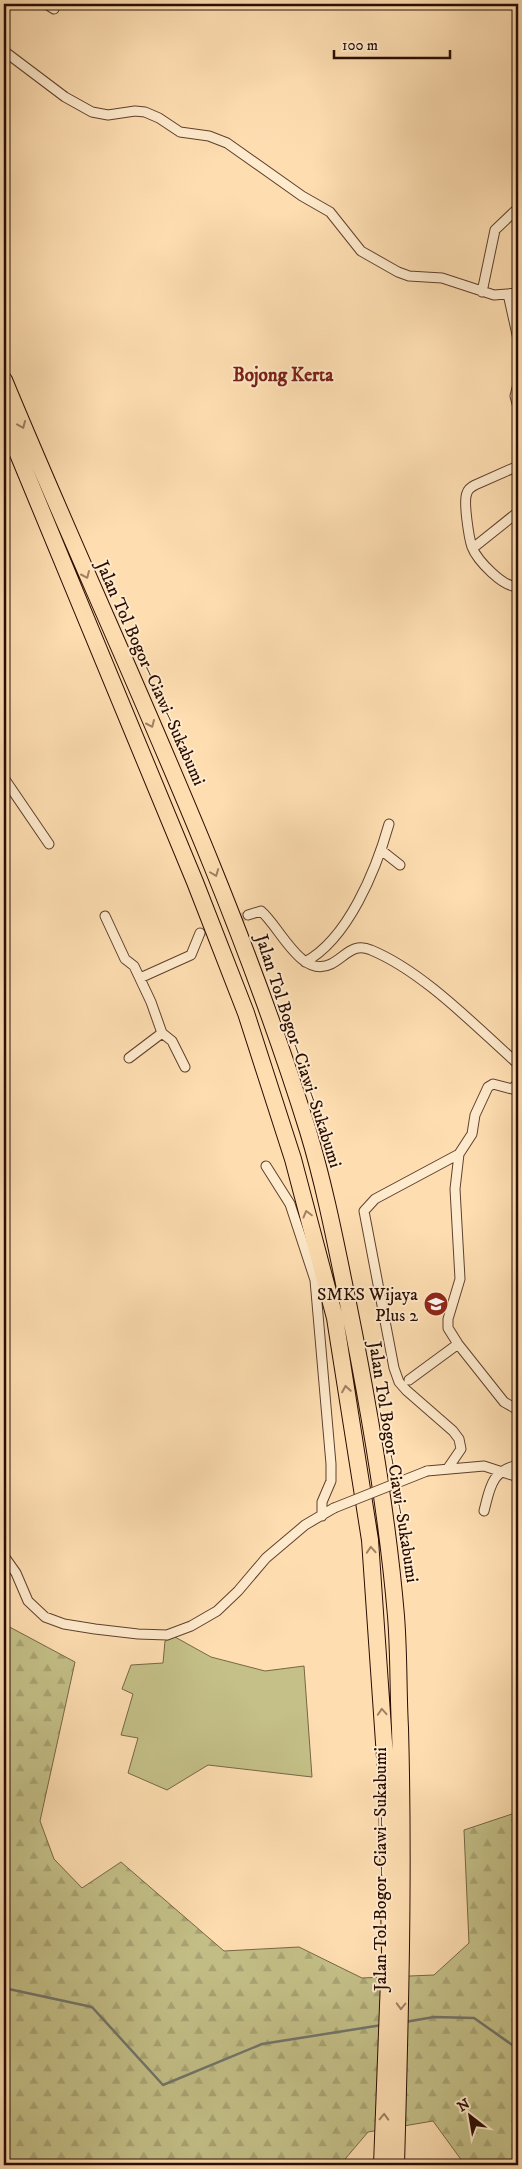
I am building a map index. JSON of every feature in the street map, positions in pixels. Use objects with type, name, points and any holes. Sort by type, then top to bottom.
[{"type":"highway","name":"Jalan Tol Bogor–Ciawi–Sukabumi","points":[[4,380],[211,861],[270,1019],[306,1124],[331,1220],[367,1396],[386,1522],[395,1610],[401,1779],[396,1955],[396,2165]]},
{"type":"highway","name":"Jalan Tol Bogor–Ciawi–Sukabumi","points":[[4,420],[195,882],[246,1013],[292,1159],[335,1318],[370,1540],[387,1786],[396,1955],[382,2165]]},
{"type":"street","points":[[46,4],[54,9]]},
{"type":"street","points":[[4,51],[65,97],[92,112],[108,115],[135,111],[144,112],[159,118],[180,132],[209,136],[227,143],[302,196],[327,210],[336,218],[362,251],[391,269],[409,276],[442,278],[494,295],[518,293]]},
{"type":"street","points":[[482,292],[494,230],[518,208]]},
{"type":"street","points":[[508,294],[518,339]]},
{"type":"street","points":[[518,384],[515,396],[518,407]]},
{"type":"street","points":[[518,466],[474,485],[467,492],[466,503],[473,548],[481,561],[511,586],[518,586]]},
{"type":"street","points":[[473,548],[518,512]]},
{"type":"street","points":[[4,778],[50,844]]},
{"type":"street","points":[[305,962],[323,950],[343,925],[369,882],[389,824]]},
{"type":"street","points":[[381,850],[400,865]]},
{"type":"street","points":[[248,914],[261,911],[267,916],[298,958],[319,967],[331,964],[351,949],[362,947],[407,969],[518,1064]]},
{"type":"street","points":[[105,916],[125,959],[132,963],[140,978],[162,1033],[175,1046],[185,1067]]},
{"type":"street","points":[[140,978],[191,955],[200,933]]},
{"type":"street","points":[[129,1058],[162,1033]]},
{"type":"street","points":[[516,1088],[493,1084],[488,1087],[476,1114],[472,1134],[459,1154],[455,1189],[460,1278],[447,1324],[458,1344],[504,1402],[518,1410]]},
{"type":"street","points":[[448,1468],[461,1450],[459,1439],[399,1382],[394,1368],[363,1217],[364,1208],[375,1199],[459,1154]]},
{"type":"street","points":[[266,1166],[290,1204],[315,1280],[331,1464],[331,1481],[322,1502],[322,1516]]},
{"type":"street","points":[[409,1380],[458,1344]]},
{"type":"street","points":[[484,1511],[491,1482],[503,1471],[518,1465]]},
{"type":"street","points":[[5,1561],[19,1579],[28,1601],[44,1617],[64,1624],[90,1628],[138,1634],[167,1634],[191,1626],[217,1611],[238,1592],[266,1558],[305,1525],[334,1508],[427,1471],[484,1466],[518,1477]]},
{"type":"green space","points":[[4,1624],[75,1662],[40,1821],[54,1859],[82,1888],[121,1862],[224,1951],[299,1947],[362,1978],[434,1975],[469,1943],[464,1830],[518,1812],[518,2165],[465,2165],[433,2121],[368,2132],[340,2165],[4,2165]]},
{"type":"green space","points":[[175,1637],[211,1657],[265,1671],[304,1666],[312,1777],[208,1765],[167,1790],[128,1773],[138,1738],[121,1735],[133,1694],[122,1689],[131,1665],[163,1663],[165,1641]]},
{"type":"waterway","points":[[4,1988],[92,2007],[163,2085],[262,2044],[382,2025]]},
{"type":"waterway","points":[[405,2022],[434,2017],[474,2018],[518,2049]]},
{"type":"tunnel","points":[[200,933],[248,915]]},
{"type":"place","name":"SMKS Wijaya Plus 2","points":[[436,1304]]},
{"type":"district","name":"Bojong Kerta","points":[[283,374]]}]
